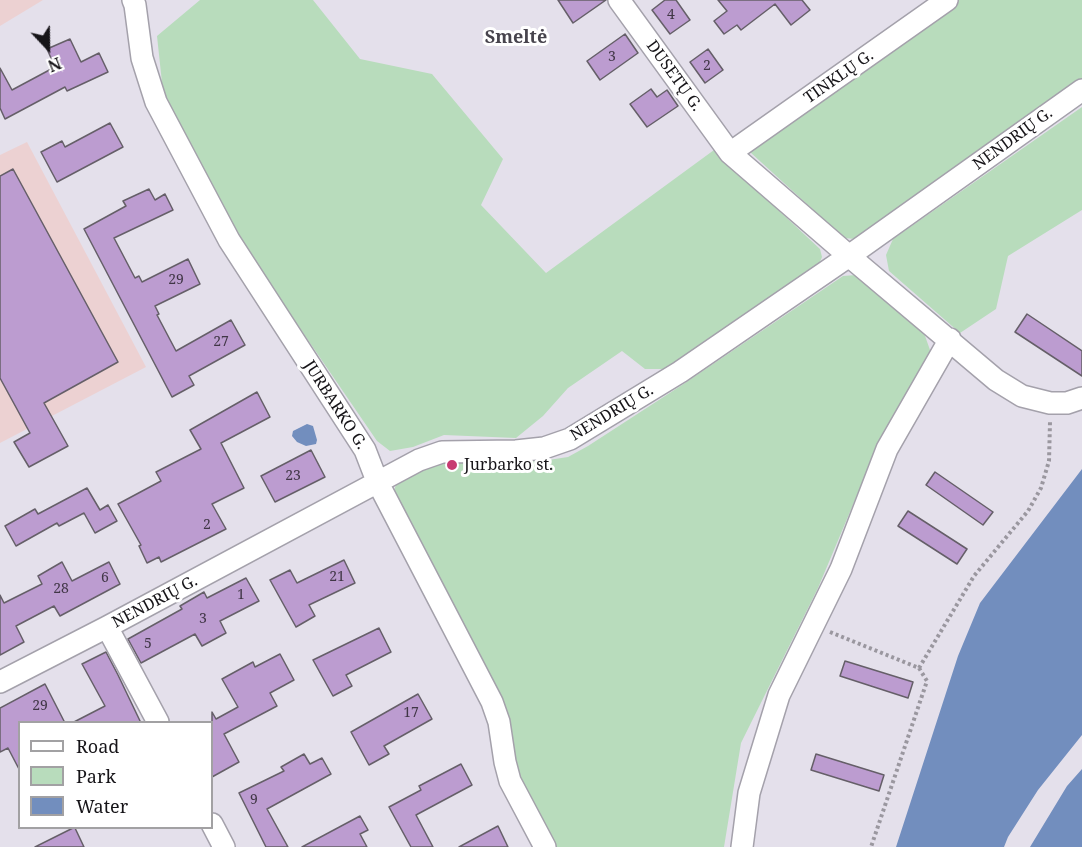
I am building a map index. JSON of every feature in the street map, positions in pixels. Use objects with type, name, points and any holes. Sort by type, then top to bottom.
[{"type":"street","name":"DUSETŲ G.","points":[[618,0],[730,153],[996,380],[1022,396],[1050,403]]},
{"type":"street","name":"TINKLŲ G.","points":[[730,153],[947,0]]},
{"type":"street","name":"JURBARKO G.","points":[[136,2],[141,58],[156,102],[229,240],[365,450],[377,481],[492,702],[499,722],[510,781],[545,847]]},
{"type":"street","name":"NENDRIŲ G.","points":[[0,682],[419,460],[442,452],[516,451],[544,448],[570,439],[680,372],[849,256],[1082,90]]},
{"type":"street","points":[[742,847],[749,793],[779,695],[841,569],[887,449],[950,339]]},
{"type":"street","points":[[1050,403],[1067,403],[1082,398]]},
{"type":"street","points":[[107,627],[157,721]]},
{"type":"street","points":[[213,826],[224,847]]},
{"type":"path","points":[[920,668],[975,576],[1028,511],[1041,488],[1049,461],[1050,403]]},
{"type":"path","points":[[813,625],[920,668],[927,681],[872,847]]},
{"type":"shaded area","points":[[0,0],[43,0],[0,26]]},
{"type":"shaded area","points":[[27,142],[146,367],[0,443],[0,155]]},
{"type":"green space","points":[[200,0],[313,0],[360,59],[432,74],[503,159],[481,205],[546,273],[714,150],[820,249],[822,257],[819,264],[665,369],[645,369],[622,351],[568,388],[543,416],[516,438],[444,435],[413,447],[390,451],[377,441],[243,245],[163,92],[157,36]]},
{"type":"green space","points":[[958,0],[1082,0],[1082,79],[855,239],[844,238],[750,152]]},
{"type":"green space","points":[[1082,107],[1082,210],[1008,256],[996,309],[960,333],[889,271],[886,255],[893,239]]},
{"type":"green space","points":[[856,275],[924,333],[930,350],[928,363],[876,450],[818,588],[741,743],[724,847],[555,847],[515,771],[393,495],[396,484],[432,464],[455,458],[548,460],[568,457],[682,385],[843,276]]},
{"type":"water","points":[[307,424],[313,426],[317,440],[316,444],[306,446],[297,442],[292,436],[293,431]]},
{"type":"water","points":[[1082,469],[1082,735],[1038,790],[1004,847],[896,847],[958,656],[980,603]]},
{"type":"water","points":[[1082,769],[1082,847],[1030,847],[1067,786]]},
{"type":"building","points":[[558,0],[606,0],[573,23]]},
{"type":"building","points":[[665,0],[676,0],[690,20],[670,34],[652,10]]},
{"type":"building","points":[[718,0],[802,0],[810,10],[791,25],[775,4],[741,30],[737,25],[724,34],[714,21],[727,11]]},
{"type":"building","points":[[625,34],[638,53],[600,80],[587,61]]},
{"type":"building","points":[[70,39],[81,62],[99,53],[108,72],[67,91],[65,87],[5,119],[0,108],[0,68],[12,90],[55,67],[47,49]]},
{"type":"building","points":[[708,49],[723,70],[705,83],[690,62]]},
{"type":"building","points":[[651,89],[657,97],[667,90],[678,106],[647,127],[630,104]]},
{"type":"building","points":[[110,123],[123,147],[57,182],[41,152],[62,141],[65,147]]},
{"type":"building","points":[[13,169],[118,362],[44,403],[68,446],[29,467],[14,442],[30,433],[0,378],[0,176]]},
{"type":"building","points":[[149,189],[155,200],[165,194],[173,210],[114,238],[135,278],[139,276],[142,282],[188,259],[200,284],[155,306],[159,314],[157,315],[176,351],[231,320],[245,345],[189,376],[194,385],[172,397],[84,229],[126,206],[123,201]]},
{"type":"building","points":[[1027,314],[1082,351],[1082,376],[1015,332]]},
{"type":"building","points":[[257,392],[270,417],[221,443],[244,488],[212,504],[226,529],[161,562],[159,557],[147,563],[139,546],[141,545],[118,504],[161,481],[156,472],[201,449],[190,430]]},
{"type":"building","points":[[311,450],[325,477],[275,502],[261,476]]},
{"type":"building","points":[[935,472],[993,512],[983,525],[926,485]]},
{"type":"building","points":[[87,488],[100,510],[108,505],[117,521],[95,533],[84,513],[59,526],[57,523],[16,546],[5,526],[35,509],[38,514]]},
{"type":"building","points":[[908,511],[967,549],[957,564],[898,526]]},
{"type":"building","points":[[344,560],[355,583],[309,605],[315,616],[296,627],[270,580],[290,570],[297,583]]},
{"type":"building","points":[[62,562],[72,581],[109,562],[120,584],[60,616],[54,606],[16,626],[24,642],[0,655],[0,595],[4,603],[42,584],[38,576]]},
{"type":"building","points":[[246,578],[259,601],[220,621],[226,633],[202,646],[195,634],[141,663],[128,639],[182,609],[180,606],[204,592],[207,598]]},
{"type":"building","points":[[379,628],[391,652],[346,675],[352,686],[333,696],[313,660]]},
{"type":"building","points":[[106,652],[140,721],[76,721],[105,706],[82,664]]},
{"type":"building","points":[[280,654],[294,680],[270,693],[277,706],[224,734],[239,762],[213,776],[212,712],[216,719],[238,707],[222,679],[253,662],[255,667]]},
{"type":"building","points":[[845,661],[913,682],[908,698],[840,676]]},
{"type":"building","points":[[45,684],[64,721],[18,721],[18,767],[8,748],[0,752],[0,708]]},
{"type":"building","points":[[418,694],[432,719],[384,746],[389,754],[369,765],[351,732]]},
{"type":"building","points":[[304,754],[310,764],[322,758],[331,774],[267,809],[288,847],[266,847],[239,793],[284,771],[281,767]]},
{"type":"building","points":[[816,754],[884,775],[879,791],[811,770]]},
{"type":"building","points":[[461,764],[472,785],[416,815],[433,847],[411,847],[389,807],[421,790],[419,786]]},
{"type":"building","points":[[360,816],[368,830],[360,834],[367,847],[302,847]]},
{"type":"building","points":[[498,826],[508,847],[459,847]]},
{"type":"building","points":[[71,829],[75,829],[84,847],[35,847]]},
{"type":"place","name":"Jurbarko st.","points":[[452,465]]},
{"type":"district","name":"Smeltė","points":[[516,38]]}]
